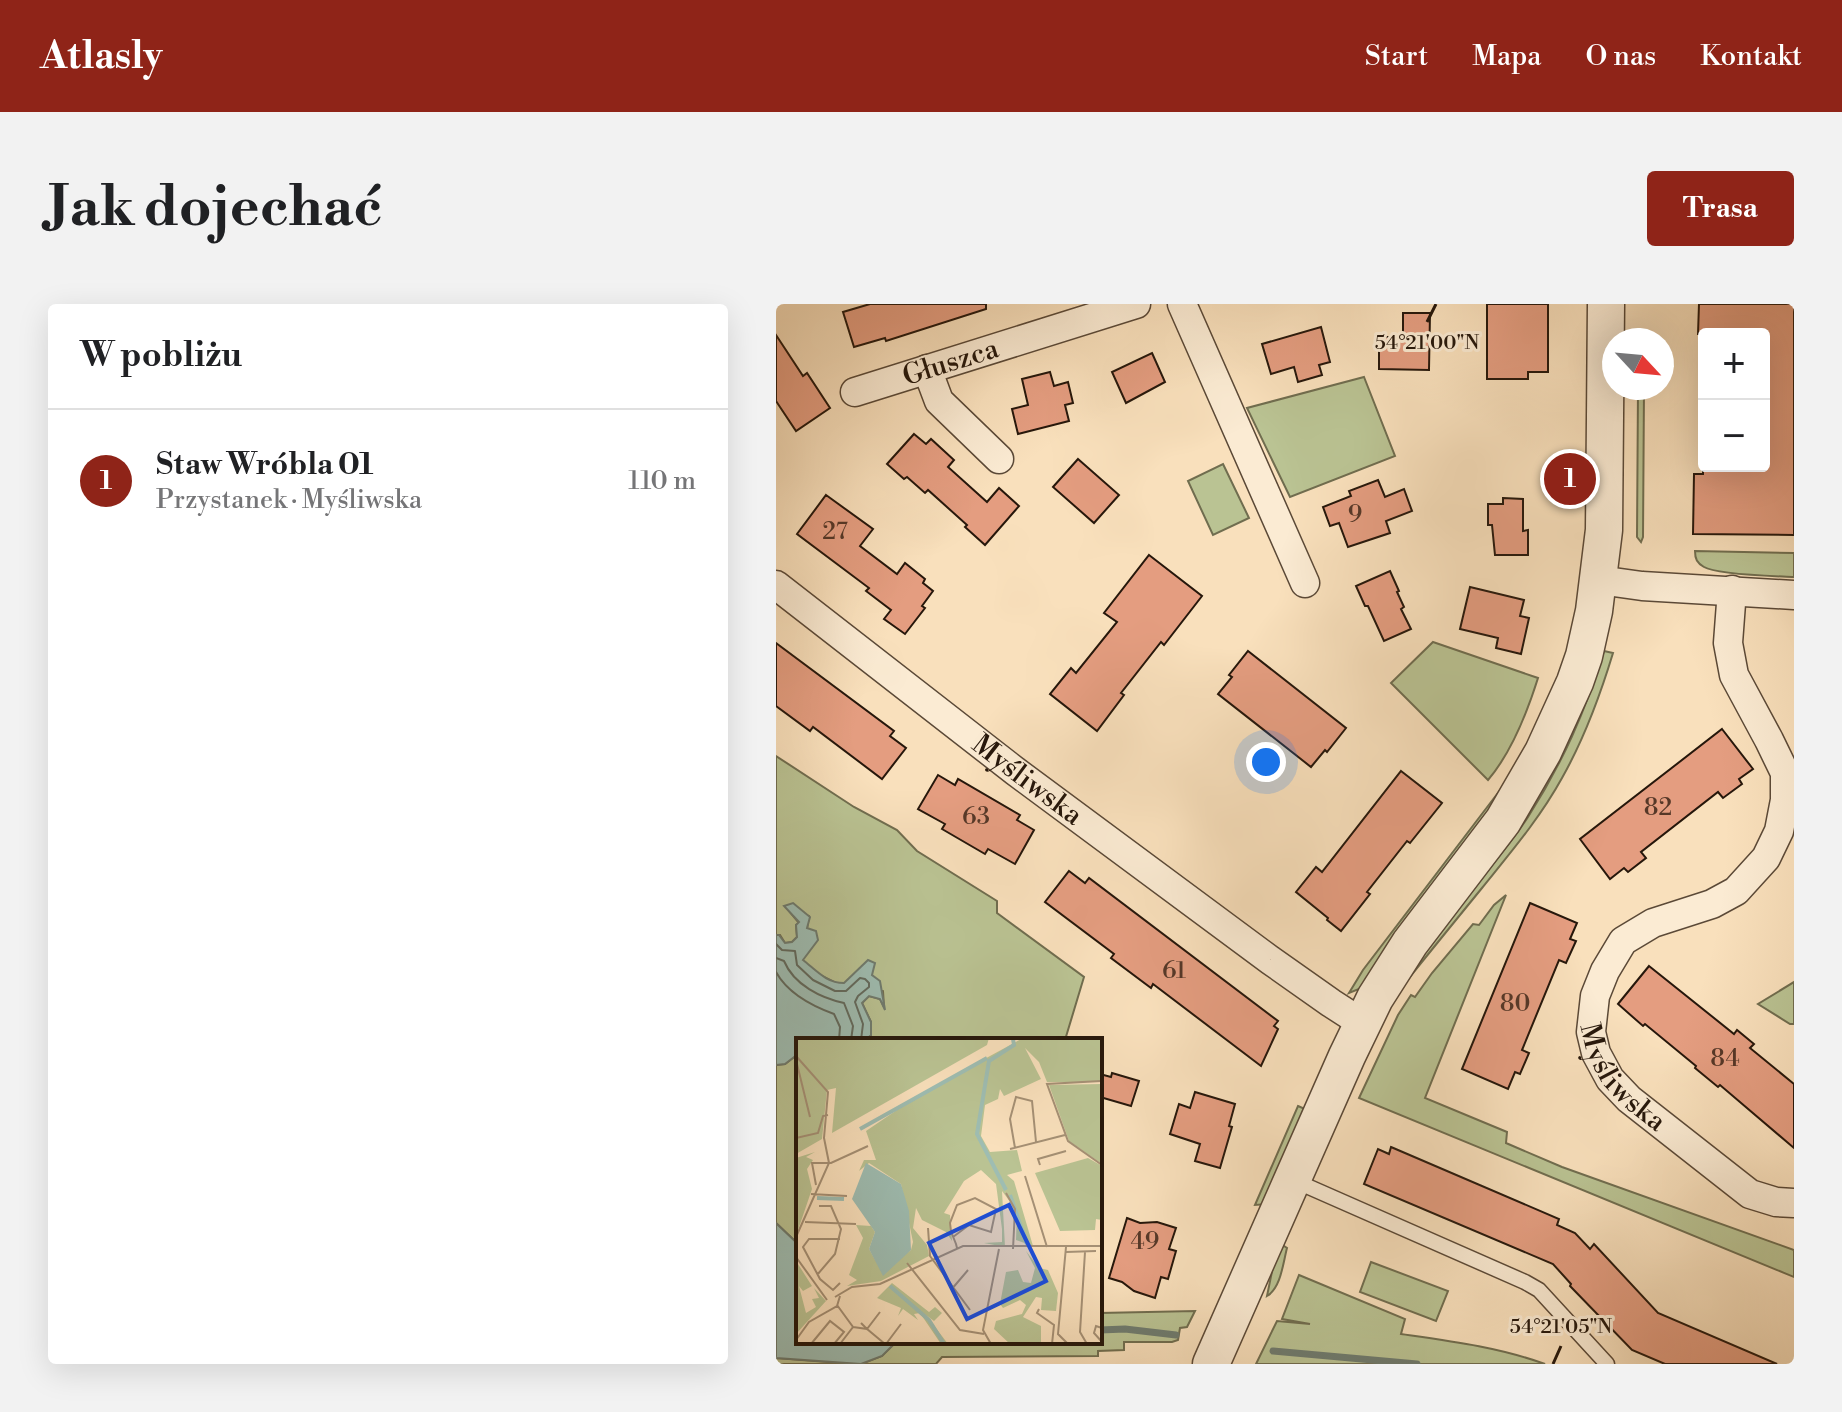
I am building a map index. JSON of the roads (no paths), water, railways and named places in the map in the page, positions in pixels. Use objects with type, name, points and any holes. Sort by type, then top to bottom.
[{"type":"street","name":"Głuszca","points":[[855,392],[1136,304]]},
{"type":"street","points":[[1182,304],[1305,583]]},
{"type":"street","points":[[1211,1364],[1362,1023],[1410,943],[1503,821],[1543,752],[1584,656],[1599,580],[1604,530],[1606,304]]},
{"type":"street","points":[[927,369],[939,401],[999,459]]},
{"type":"street","points":[[1599,580],[1642,586],[1794,595]]},
{"type":"street","name":"Myśliwska","points":[[776,585],[1015,771],[1270,960],[1362,1023]]},
{"type":"street","name":"Myśliwska","points":[[1732,590],[1728,643],[1734,675],[1785,773],[1785,800],[1779,831],[1766,858],[1736,891],[1712,904],[1653,923],[1623,941],[1605,971],[1595,996],[1591,1032],[1596,1053],[1610,1079],[1629,1099],[1750,1194],[1776,1202],[1794,1203]]},
{"type":"lane","points":[[1293,1180],[1539,1290],[1607,1364]]},
{"type":"water","points":[[793,903],[810,917],[807,928],[816,931],[818,940],[803,960],[817,972],[844,983],[868,960],[875,963],[872,975],[880,981],[885,1010],[880,999],[869,996],[862,1003],[871,1022],[868,1038],[796,1038],[796,1056],[785,1064],[776,1065],[776,935],[785,943],[792,942],[797,937],[796,925],[799,922],[784,906]]},
{"type":"water","points":[[776,1223],[796,1242],[796,1344],[894,1344],[882,1356],[861,1364],[776,1358]]},
{"type":"waterway","points":[[1102,1330],[1125,1329],[1176,1335]]},
{"type":"waterway","points":[[1273,1351],[1417,1364]]},
{"type":"place","name":"Staw Wróbla 01","points":[[1570,479]]}]
